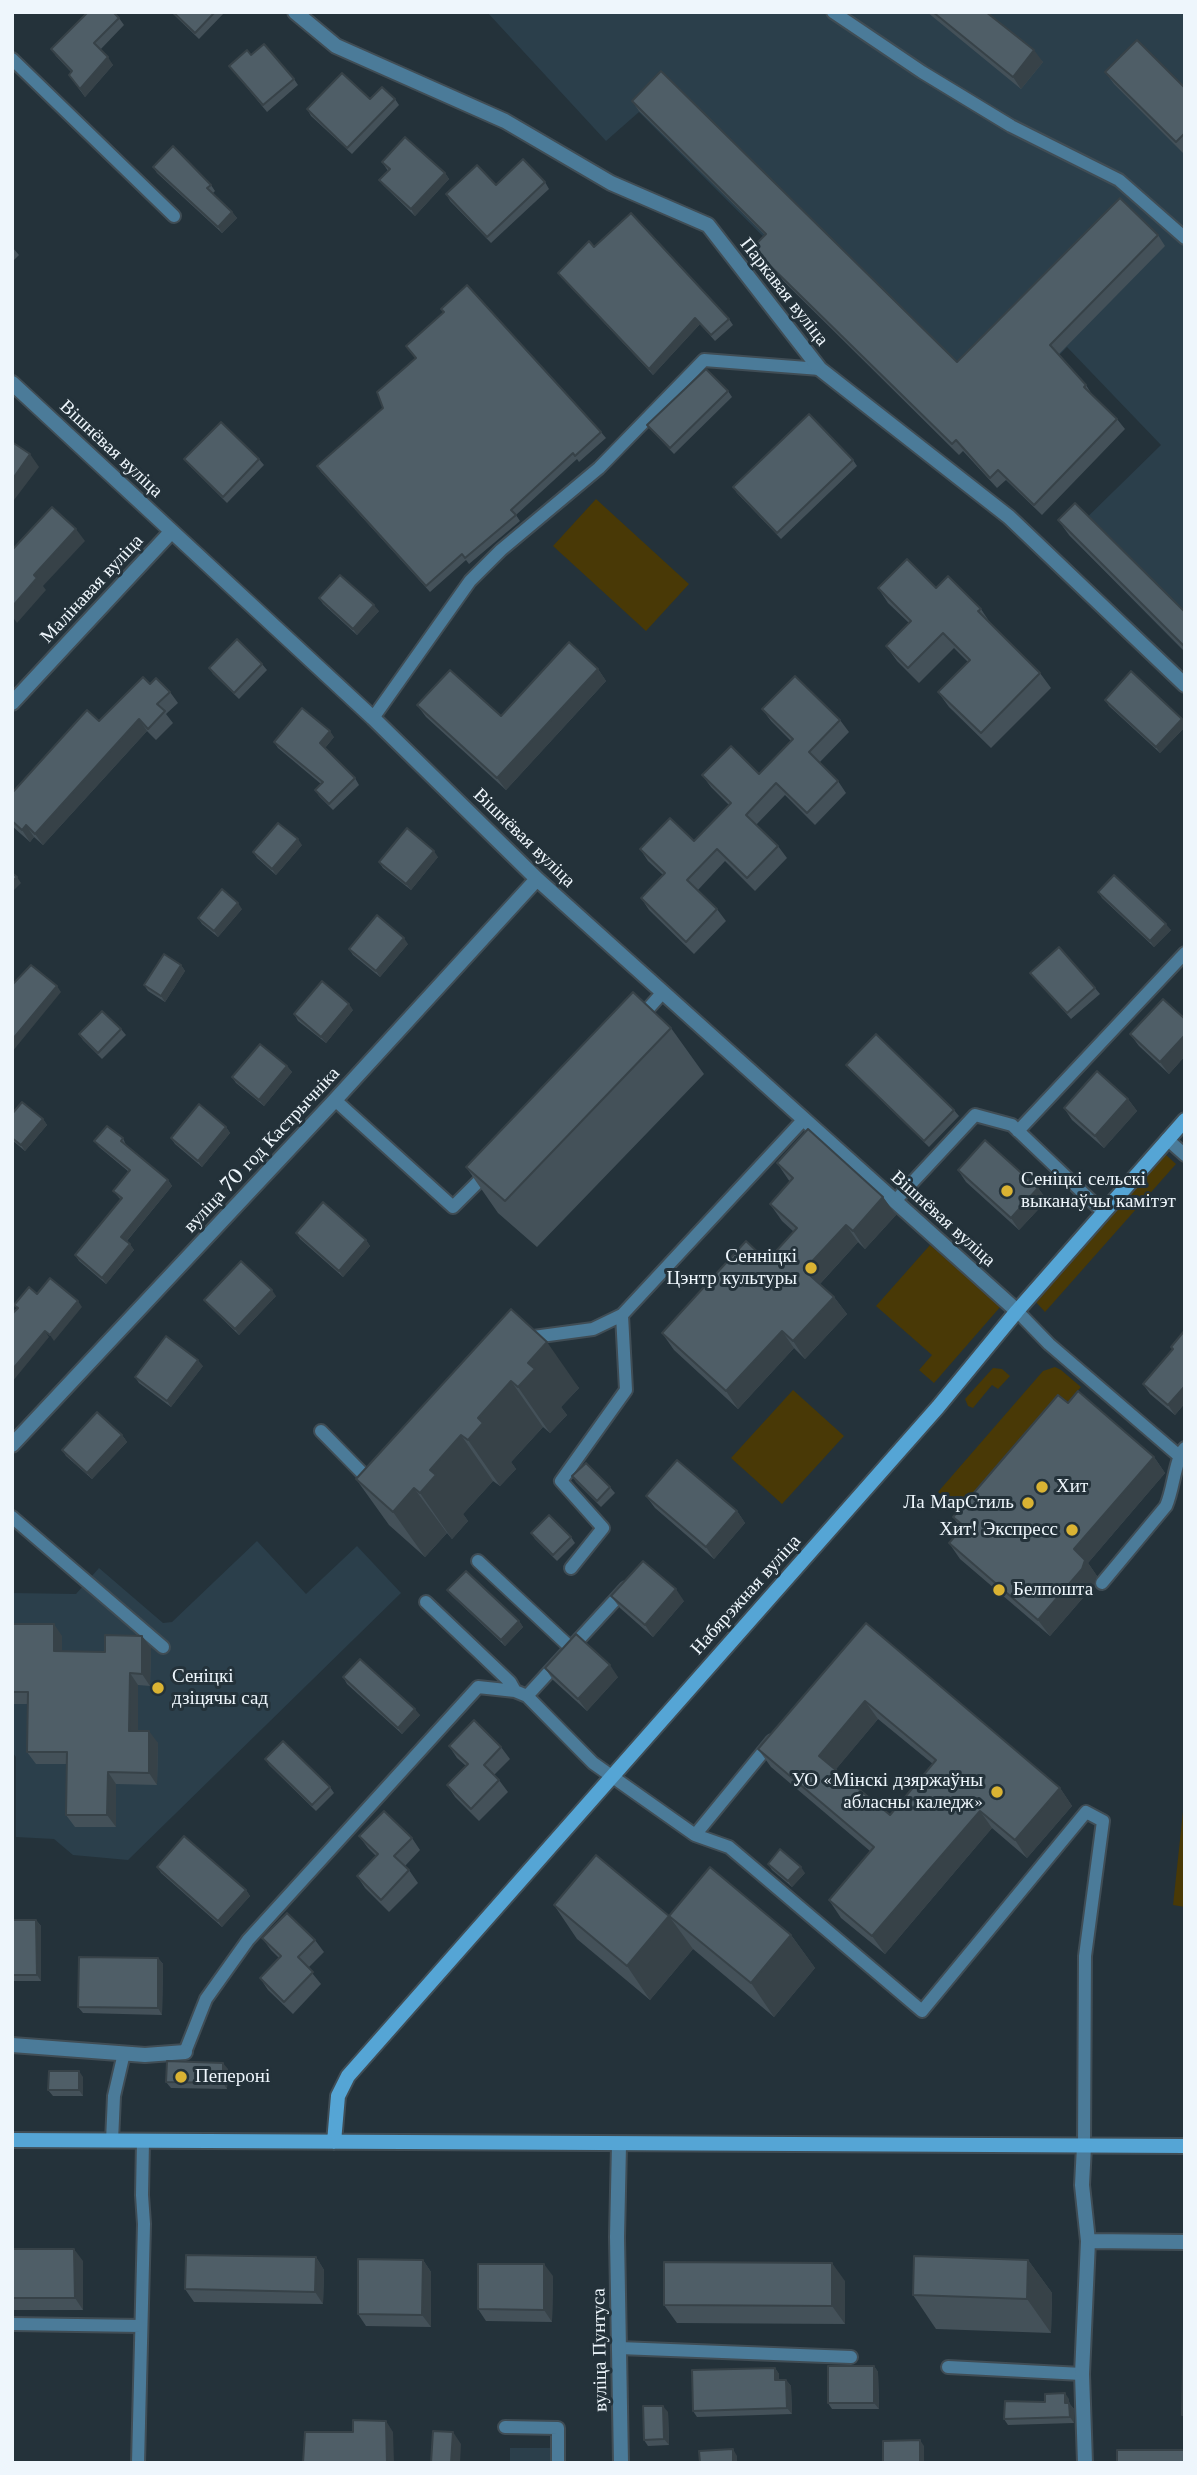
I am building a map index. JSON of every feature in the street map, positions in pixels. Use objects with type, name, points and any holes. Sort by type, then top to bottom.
[{"type":"street","name":"Паркавая вуліца","points":[[295,12],[336,46],[505,121],[611,183],[708,225],[820,369],[1009,517],[1185,685]]},
{"type":"street","name":"Вішнёвая вуліца","points":[[12,383],[373,718],[537,879],[1017,1311]]},
{"type":"street","name":"Малінавая вуліца","points":[[12,703],[171,532]]},
{"type":"street","name":"вуліца 70 год Кастрычніка","points":[[12,1445],[335,1100],[537,879]]},
{"type":"street","name":"Набярэжная вуліца","points":[[334,2142],[338,2096],[348,2076],[938,1407],[1017,1311],[1185,1120]]},
{"type":"street","points":[[12,2045],[145,2055],[185,2052]]},
{"type":"street","points":[[12,2140],[1185,2146]]},
{"type":"street","name":"вуліца Пунтуса","points":[[619,2145],[617,2237],[621,2463]]},
{"type":"street","points":[[1084,2146],[1083,2193],[1088,2241],[1082,2374],[1085,2463]]},
{"type":"street","points":[[1088,2241],[1185,2242]]},
{"type":"lane","points":[[836,13],[922,72],[1011,126],[1119,180],[1185,239]]},
{"type":"lane","points":[[12,59],[174,216]]},
{"type":"lane","points":[[373,718],[470,581],[501,550],[599,468],[704,360],[820,369]]},
{"type":"lane","points":[[1018,1131],[1185,953]]},
{"type":"lane","points":[[635,1023],[663,992]]},
{"type":"lane","points":[[335,1100],[453,1207],[492,1168]]},
{"type":"lane","points":[[895,1201],[975,1115],[1012,1125],[1104,1212]]},
{"type":"lane","points":[[514,1348],[524,1339],[593,1329],[622,1315],[804,1119]]},
{"type":"lane","points":[[1167,1139],[1185,1155]]},
{"type":"lane","points":[[1017,1311],[1049,1344],[1181,1452],[1172,1493],[1166,1506],[1102,1583]]},
{"type":"lane","points":[[571,1568],[603,1528],[561,1480],[625,1390],[622,1315]]},
{"type":"lane","points":[[321,1431],[373,1484],[383,1475]]},
{"type":"lane","points":[[12,1517],[163,1647]]},
{"type":"lane","points":[[478,1561],[571,1648]]},
{"type":"lane","points":[[185,2052],[206,1999],[248,1940],[478,1687],[521,1693],[571,1648],[639,1574]]},
{"type":"lane","points":[[426,1602],[593,1763],[695,1835],[729,1847],[922,2011],[1086,1812],[1103,1821],[1085,1956],[1084,2146]]},
{"type":"lane","points":[[695,1835],[780,1731]]},
{"type":"lane","points":[[112,2141],[114,2096],[124,2053]]},
{"type":"lane","points":[[138,2463],[145,2224],[142,2195],[143,2141]]},
{"type":"lane","points":[[12,2324],[141,2326]]},
{"type":"lane","points":[[619,2348],[851,2357]]},
{"type":"lane","points":[[948,2367],[1082,2374]]},
{"type":"lane","points":[[505,2427],[558,2428],[558,2463]]},
{"type":"shaded area","points":[[487,12],[1185,12],[1185,652],[1069,535],[1161,445],[1067,347],[972,446],[639,112],[606,141]]},
{"type":"shaded area","points":[[596,499],[689,584],[646,631],[553,546]]},
{"type":"shaded area","points":[[1165,1154],[1176,1164],[1045,1312],[1036,1302]]},
{"type":"shaded area","points":[[930,1245],[1001,1306],[934,1383],[919,1370],[932,1355],[876,1306]]},
{"type":"shaded area","points":[[1055,1367],[1081,1387],[968,1519],[938,1492],[1043,1371]]},
{"type":"shaded area","points":[[993,1368],[1002,1369],[1010,1376],[998,1389],[992,1385],[973,1408],[968,1406],[965,1399]]},
{"type":"shaded area","points":[[793,1390],[844,1436],[782,1504],[731,1458]]},
{"type":"shaded area","name":"Сеніцкі дзіцячы сад","points":[[257,1541],[306,1594],[357,1546],[401,1593],[128,1860],[73,1855],[54,1839],[16,1837],[16,1757],[12,1752],[12,1593],[76,1594],[99,1568],[163,1623],[172,1622]]},
{"type":"shaded area","points":[[1185,1793],[1185,1907],[1173,1905]]},
{"type":"shaded area","points":[[510,2448],[550,2448],[550,2463],[510,2463]]},
{"type":"building","points":[[88,12],[113,12],[119,18],[94,43],[108,57],[80,89],[69,75],[72,71],[51,49]]},
{"type":"building","points":[[173,12],[215,12],[195,33]]},
{"type":"building","points":[[933,12],[986,12],[1034,50],[1013,77]]},
{"type":"building","points":[[1137,40],[1185,88],[1185,133],[1176,142],[1105,72]]},
{"type":"building","points":[[264,44],[294,79],[263,105],[229,66],[247,50],[251,55]]},
{"type":"building","points":[[661,71],[957,362],[1120,198],[1158,235],[1050,345],[1086,385],[1084,387],[1117,419],[1034,505],[998,470],[990,478],[956,440],[952,444],[752,248],[766,234],[632,101]]},
{"type":"building","points":[[342,73],[370,99],[382,87],[395,99],[347,148],[307,109]]},
{"type":"building","points":[[405,137],[445,173],[411,209],[379,180],[390,169],[382,162]]},
{"type":"building","points":[[173,146],[211,185],[207,188],[232,212],[218,227],[153,167]]},
{"type":"building","points":[[523,159],[545,182],[487,237],[446,194],[477,165],[496,185]]},
{"type":"building","points":[[631,213],[729,319],[711,335],[695,318],[649,369],[558,273],[589,241],[594,247]]},
{"type":"building","points":[[467,285],[601,432],[575,456],[573,453],[511,510],[516,515],[465,558],[462,554],[426,586],[317,466],[383,408],[377,392],[416,358],[406,346],[444,312],[441,309]]},
{"type":"building","points":[[706,369],[728,391],[670,448],[647,425]]},
{"type":"building","points":[[809,414],[853,460],[777,533],[733,487]]},
{"type":"building","points":[[221,422],[259,459],[223,497],[184,459]]},
{"type":"building","points":[[12,442],[30,454],[12,480]]},
{"type":"building","points":[[1075,503],[1185,612],[1185,647],[1058,520]]},
{"type":"building","points":[[52,507],[76,529],[34,575],[37,578],[12,607],[12,550]]},
{"type":"building","points":[[907,559],[936,588],[948,576],[981,609],[978,611],[1040,673],[981,733],[938,692],[970,660],[943,633],[908,668],[886,646],[911,621],[878,588]]},
{"type":"building","points":[[340,575],[374,605],[353,629],[319,598]]},
{"type":"building","points":[[237,639],[262,664],[234,693],[209,668]]},
{"type":"building","points":[[569,642],[598,669],[497,778],[417,705],[450,670],[501,716]]},
{"type":"building","points":[[1131,671],[1182,719],[1156,747],[1105,700]]},
{"type":"building","points":[[795,676],[840,720],[809,752],[838,781],[807,813],[776,783],[746,815],[778,846],[747,878],[717,849],[687,880],[717,909],[686,942],[641,898],[665,873],[640,849],[670,818],[694,841],[731,803],[702,775],[731,746],[759,774],[793,739],[762,709]]},
{"type":"building","points":[[143,677],[150,684],[156,678],[170,692],[157,704],[165,711],[148,729],[139,719],[35,834],[26,825],[22,830],[12,821],[12,793],[87,710],[99,721]]},
{"type":"building","points":[[302,708],[330,731],[320,743],[355,778],[329,804],[315,790],[323,782],[274,742]]},
{"type":"building","points":[[278,823],[298,839],[272,869],[253,852]]},
{"type":"building","points":[[407,828],[434,851],[406,884],[379,862]]},
{"type":"building","points":[[1114,875],[1166,924],[1150,941],[1098,892]]},
{"type":"building","points":[[222,889],[238,903],[214,931],[198,918]]},
{"type":"building","points":[[377,915],[404,938],[376,971],[349,949]]},
{"type":"building","points":[[1059,947],[1095,988],[1067,1013],[1030,973]]},
{"type":"building","points":[[164,954],[181,965],[161,996],[144,985]]},
{"type":"building","points":[[31,965],[57,986],[12,1040],[12,985]]},
{"type":"building","points":[[322,981],[349,1004],[321,1037],[294,1014]]},
{"type":"building","points":[[633,992],[671,1028],[505,1201],[466,1167]]},
{"type":"building","points":[[1163,999],[1185,1019],[1185,1035],[1160,1062],[1130,1034]]},
{"type":"building","points":[[102,1011],[121,1029],[98,1053],[79,1034]]},
{"type":"building","points":[[876,1034],[954,1110],[924,1141],[846,1065]]},
{"type":"building","points":[[260,1044],[287,1066],[259,1100],[232,1077]]},
{"type":"building","points":[[1097,1071],[1128,1099],[1095,1136],[1064,1108]]},
{"type":"building","points":[[22,1102],[43,1119],[21,1145],[12,1138],[12,1114]]},
{"type":"building","points":[[199,1104],[226,1127],[198,1161],[171,1138]]},
{"type":"building","points":[[107,1126],[168,1180],[121,1237],[130,1244],[102,1278],[75,1255],[122,1198],[113,1191],[130,1170],[94,1141]]},
{"type":"building","name":"Сенніцкі Цэнтр культуры","points":[[808,1129],[883,1197],[853,1231],[846,1225],[804,1270],[834,1297],[793,1341],[782,1331],[726,1391],[662,1333],[746,1241],[767,1261],[797,1228],[770,1204],[793,1178],[777,1163]]},
{"type":"building","name":"Сеніцкі сельскі выканаўчы камітэт","points":[[985,1140],[1038,1188],[1011,1218],[958,1170]]},
{"type":"building","points":[[323,1202],[366,1240],[339,1271],[296,1233]]},
{"type":"building","points":[[241,1261],[272,1290],[235,1329],[204,1300]]},
{"type":"building","points":[[50,1278],[78,1301],[50,1335],[45,1331],[12,1370],[12,1314],[18,1308],[14,1305],[29,1287],[37,1294]]},
{"type":"building","points":[[511,1309],[547,1342],[528,1363],[535,1369],[518,1387],[511,1381],[478,1418],[483,1423],[468,1440],[461,1435],[430,1470],[436,1475],[420,1493],[414,1488],[393,1512],[356,1479]]},
{"type":"building","points":[[1185,1330],[1185,1386],[1168,1405],[1143,1384],[1173,1349],[1171,1347]]},
{"type":"building","points":[[166,1336],[198,1360],[167,1401],[135,1377]]},
{"type":"building","points":[[1078,1391],[1154,1457],[1074,1549],[1085,1560],[1082,1569],[1038,1620],[949,1543],[964,1526],[953,1517],[1058,1395],[1068,1403]]},
{"type":"building","points":[[97,1412],[122,1435],[87,1473],[62,1450]]},
{"type":"building","points":[[677,1460],[737,1511],[706,1547],[646,1496]]},
{"type":"building","points":[[586,1463],[610,1487],[597,1501],[572,1476]]},
{"type":"building","points":[[549,1515],[571,1537],[553,1555],[531,1533]]},
{"type":"building","points":[[643,1561],[676,1589],[645,1625],[611,1596]]},
{"type":"building","points":[[466,1571],[519,1621],[501,1640],[447,1590]]},
{"type":"building","name":"УО «Мінскі дзяржаўны абласны каледж»","points":[[866,1623],[1060,1788],[1015,1840],[980,1811],[872,1936],[829,1900],[874,1847],[758,1749]],"holes":[[[865,1701],[936,1760],[890,1815],[819,1756]]]},
{"type":"building","points":[[12,1624],[54,1624],[54,1651],[105,1652],[105,1635],[142,1636],[142,1674],[130,1673],[129,1731],[149,1731],[149,1773],[108,1772],[107,1815],[66,1815],[67,1752],[27,1752],[28,1692],[12,1692]]},
{"type":"building","points":[[576,1634],[610,1665],[578,1699],[545,1668]]},
{"type":"building","points":[[360,1659],[415,1709],[398,1728],[343,1677]]},
{"type":"building","points":[[474,1720],[501,1747],[484,1765],[499,1780],[471,1809],[447,1785],[468,1764],[449,1746]]},
{"type":"building","points":[[283,1741],[330,1787],[312,1805],[265,1759]]},
{"type":"building","points":[[384,1811],[412,1838],[394,1856],[409,1870],[381,1900],[357,1876],[378,1854],[359,1836]]},
{"type":"building","points":[[184,1836],[246,1890],[218,1921],[157,1867]]},
{"type":"building","points":[[780,1849],[801,1867],[788,1881],[768,1864]]},
{"type":"building","points":[[596,1855],[669,1916],[627,1966],[554,1905]]},
{"type":"building","points":[[710,1867],[791,1935],[751,1983],[669,1916]]},
{"type":"building","points":[[287,1913],[315,1940],[298,1957],[313,1972],[284,2002],[260,1978],[281,1956],[262,1938]]},
{"type":"building","points":[[12,1920],[36,1920],[37,1975],[12,1975]]},
{"type":"building","points":[[79,1957],[158,1958],[158,2008],[78,2007]]},
{"type":"building","points":[[167,2061],[223,2063],[223,2083],[166,2082]]},
{"type":"building","points":[[49,2071],[79,2071],[79,2090],[48,2090]]},
{"type":"building","points":[[12,2249],[74,2249],[75,2298],[12,2298]]},
{"type":"building","points":[[186,2255],[316,2257],[315,2292],[185,2289]]},
{"type":"building","points":[[914,2256],[1028,2260],[1027,2299],[913,2295]]},
{"type":"building","points":[[358,2259],[423,2260],[422,2315],[358,2314]]},
{"type":"building","points":[[664,2262],[832,2263],[832,2306],[664,2305]]},
{"type":"building","points":[[478,2264],[544,2264],[544,2310],[478,2309]]},
{"type":"building","points":[[1185,2281],[1185,2415],[1182,2415]]},
{"type":"building","points":[[828,2366],[874,2366],[874,2403],[828,2403]]},
{"type":"building","points":[[775,2368],[775,2380],[786,2380],[787,2408],[693,2411],[692,2370]]},
{"type":"building","points":[[1065,2393],[1070,2417],[1004,2419],[1005,2401],[1045,2402],[1045,2394]]},
{"type":"building","points":[[643,2406],[663,2406],[664,2439],[644,2440]]},
{"type":"building","points":[[353,2420],[386,2421],[387,2463],[303,2463],[305,2432],[353,2432]]},
{"type":"building","points":[[433,2431],[453,2432],[451,2463],[431,2463]]},
{"type":"building","points":[[920,2440],[920,2463],[883,2463],[883,2441]]},
{"type":"building","points":[[733,2449],[733,2463],[700,2463],[699,2451]]},
{"type":"building","points":[[1117,2450],[1185,2450],[1185,2463],[1117,2463]]},
{"type":"place","name":"Сеніцкі сельскі выканаўчы камітэт","points":[[1007,1191]]},
{"type":"place","name":"Сенніцкі Цэнтр культуры","points":[[811,1268]]},
{"type":"place","name":"Хит","points":[[1042,1487]]},
{"type":"place","name":"Ла МарСтиль","points":[[1028,1503]]},
{"type":"place","name":"Хит! Экспресс","points":[[1072,1530]]},
{"type":"place","name":"Белпошта","points":[[999,1590]]},
{"type":"place","name":"Сеніцкі дзіцячы сад","points":[[158,1688]]},
{"type":"place","name":"УО «Мінскі дзяржаўны абласны каледж»","points":[[997,1792]]},
{"type":"place","name":"Пепероні","points":[[181,2077]]}]
